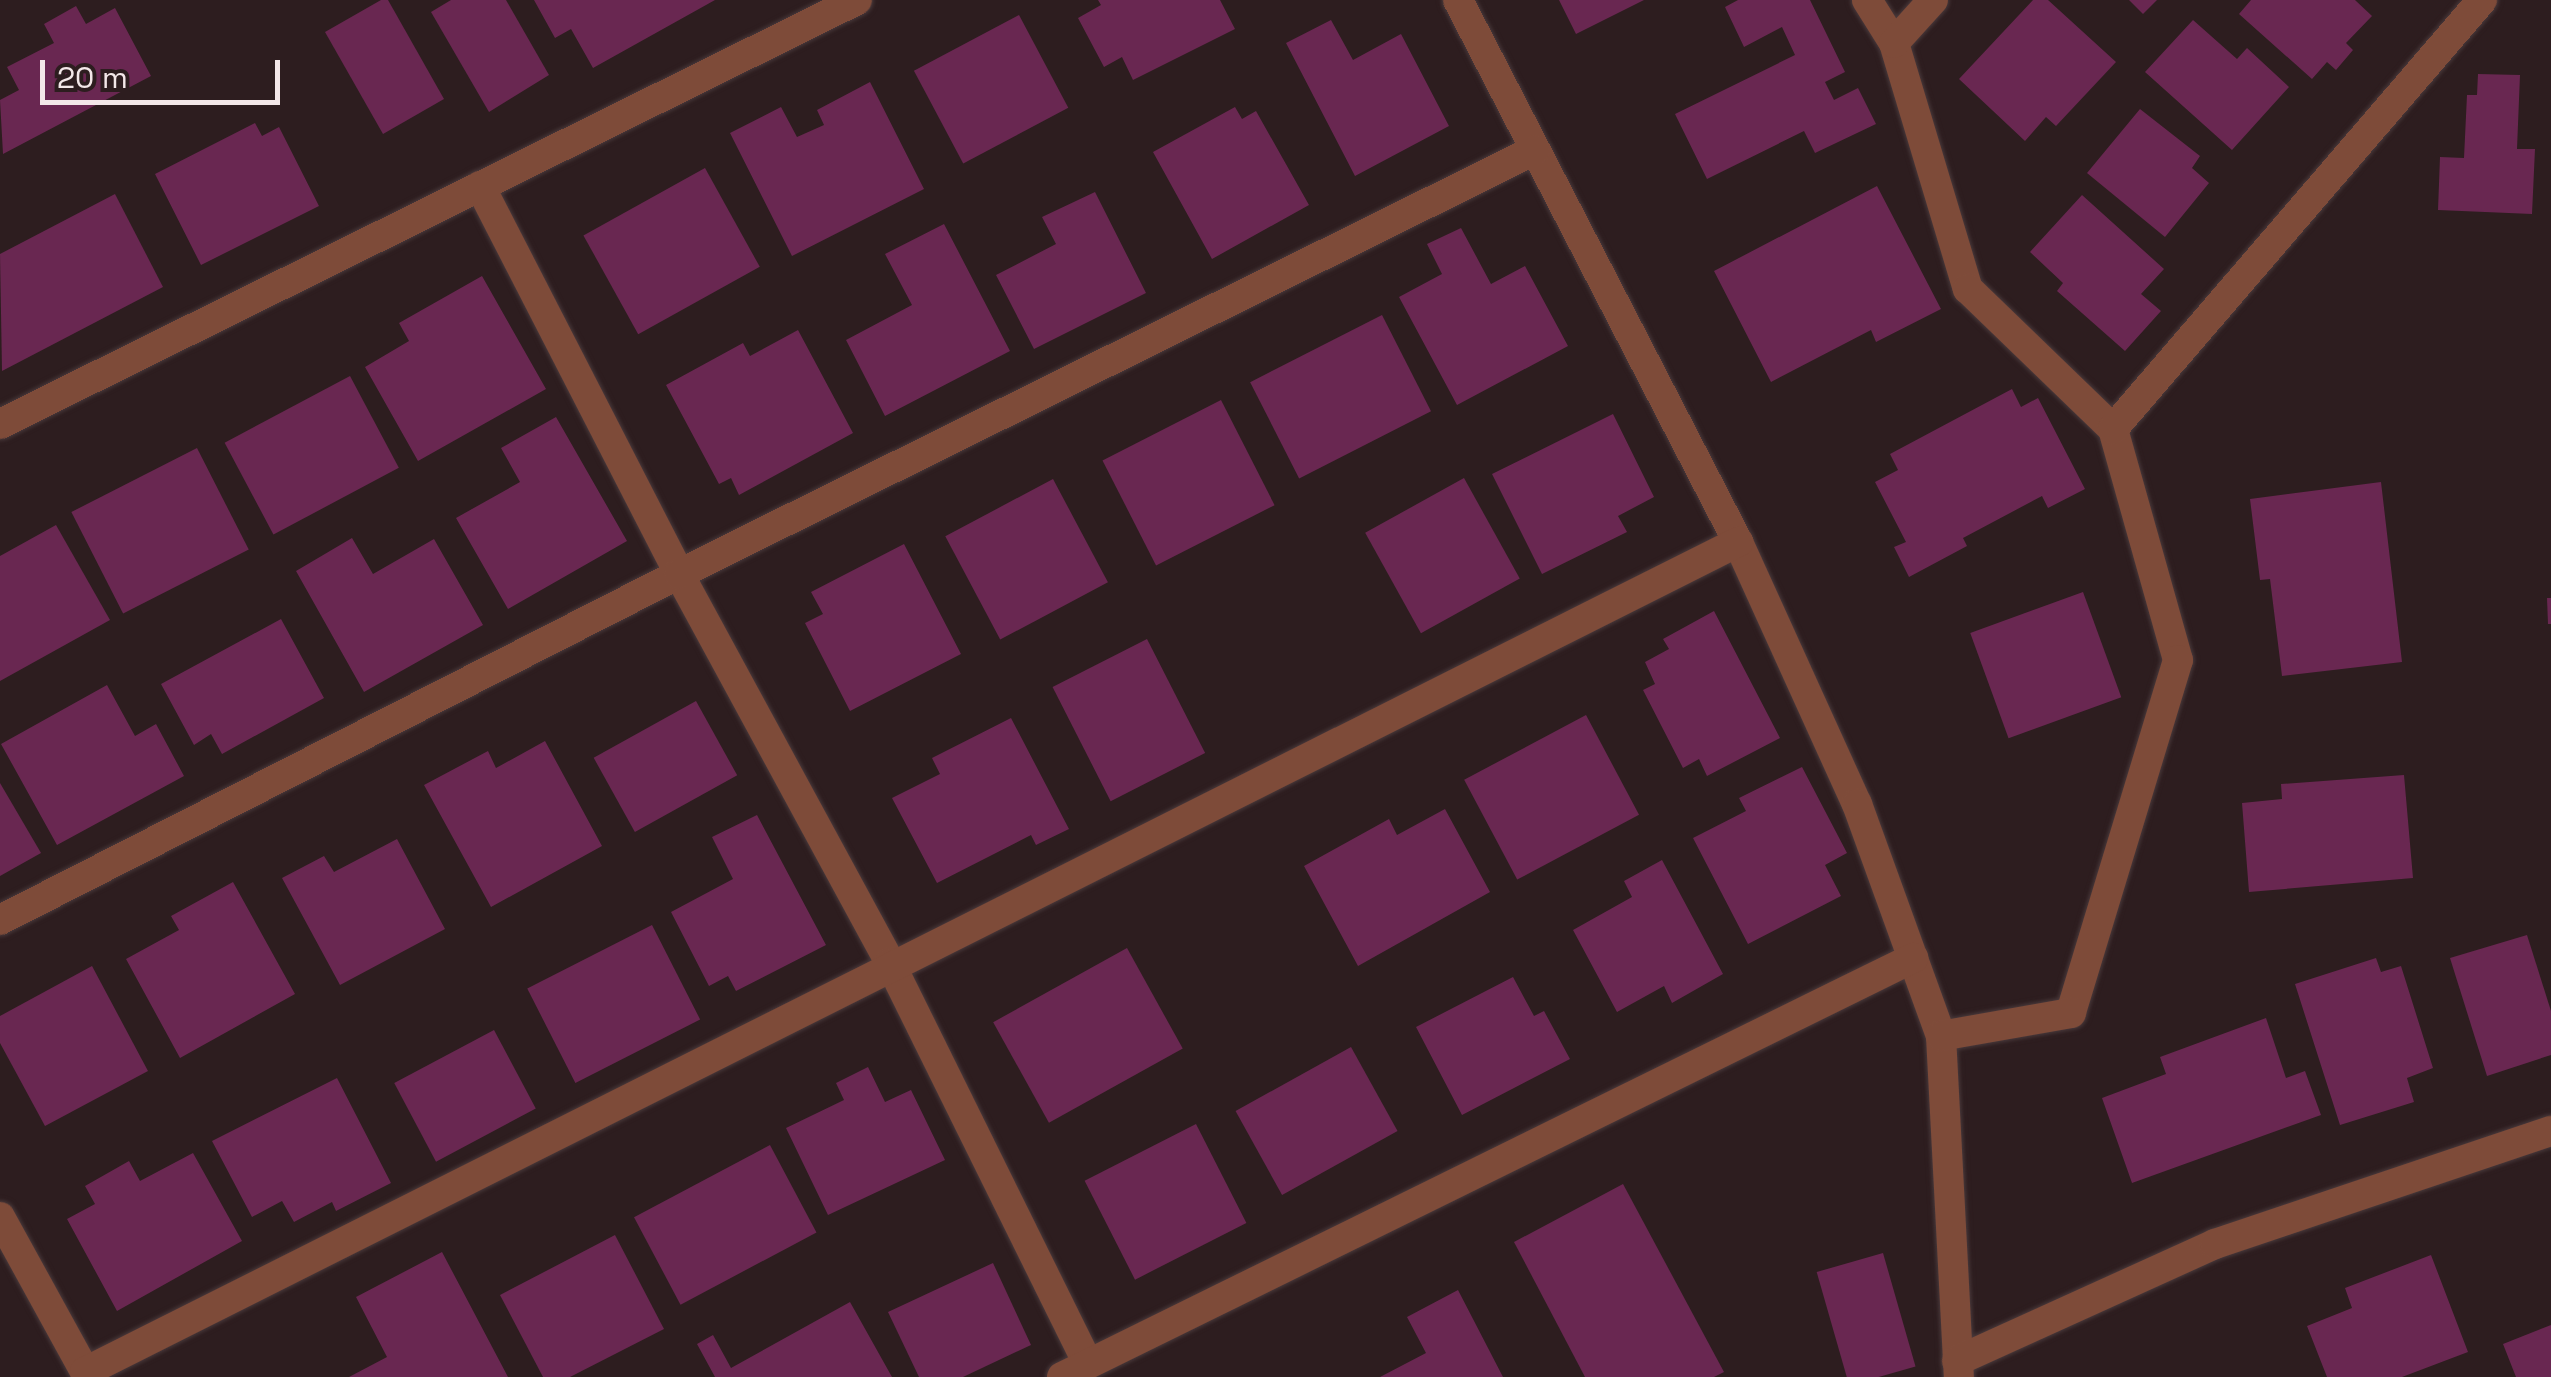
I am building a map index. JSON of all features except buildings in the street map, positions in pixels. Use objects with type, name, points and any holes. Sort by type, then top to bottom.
[{"type":"street","points":[[0,424],[857,0]]},
{"type":"street","points":[[1458,0],[1738,542],[1857,804],[1941,1036],[1958,1369],[2215,1244],[2551,1130]]},
{"type":"street","points":[[1867,0],[1894,43],[1968,289],[2113,429],[2178,660],[2071,1012],[1941,1036]]},
{"type":"street","points":[[1894,43],[1934,0]]},
{"type":"street","points":[[2113,429],[2482,0]]},
{"type":"street","points":[[0,920],[679,574],[1536,150]]},
{"type":"street","points":[[480,186],[679,574],[890,962],[1075,1370],[1913,958]]},
{"type":"street","points":[[0,1217],[87,1374],[890,962],[1738,542]]}]
